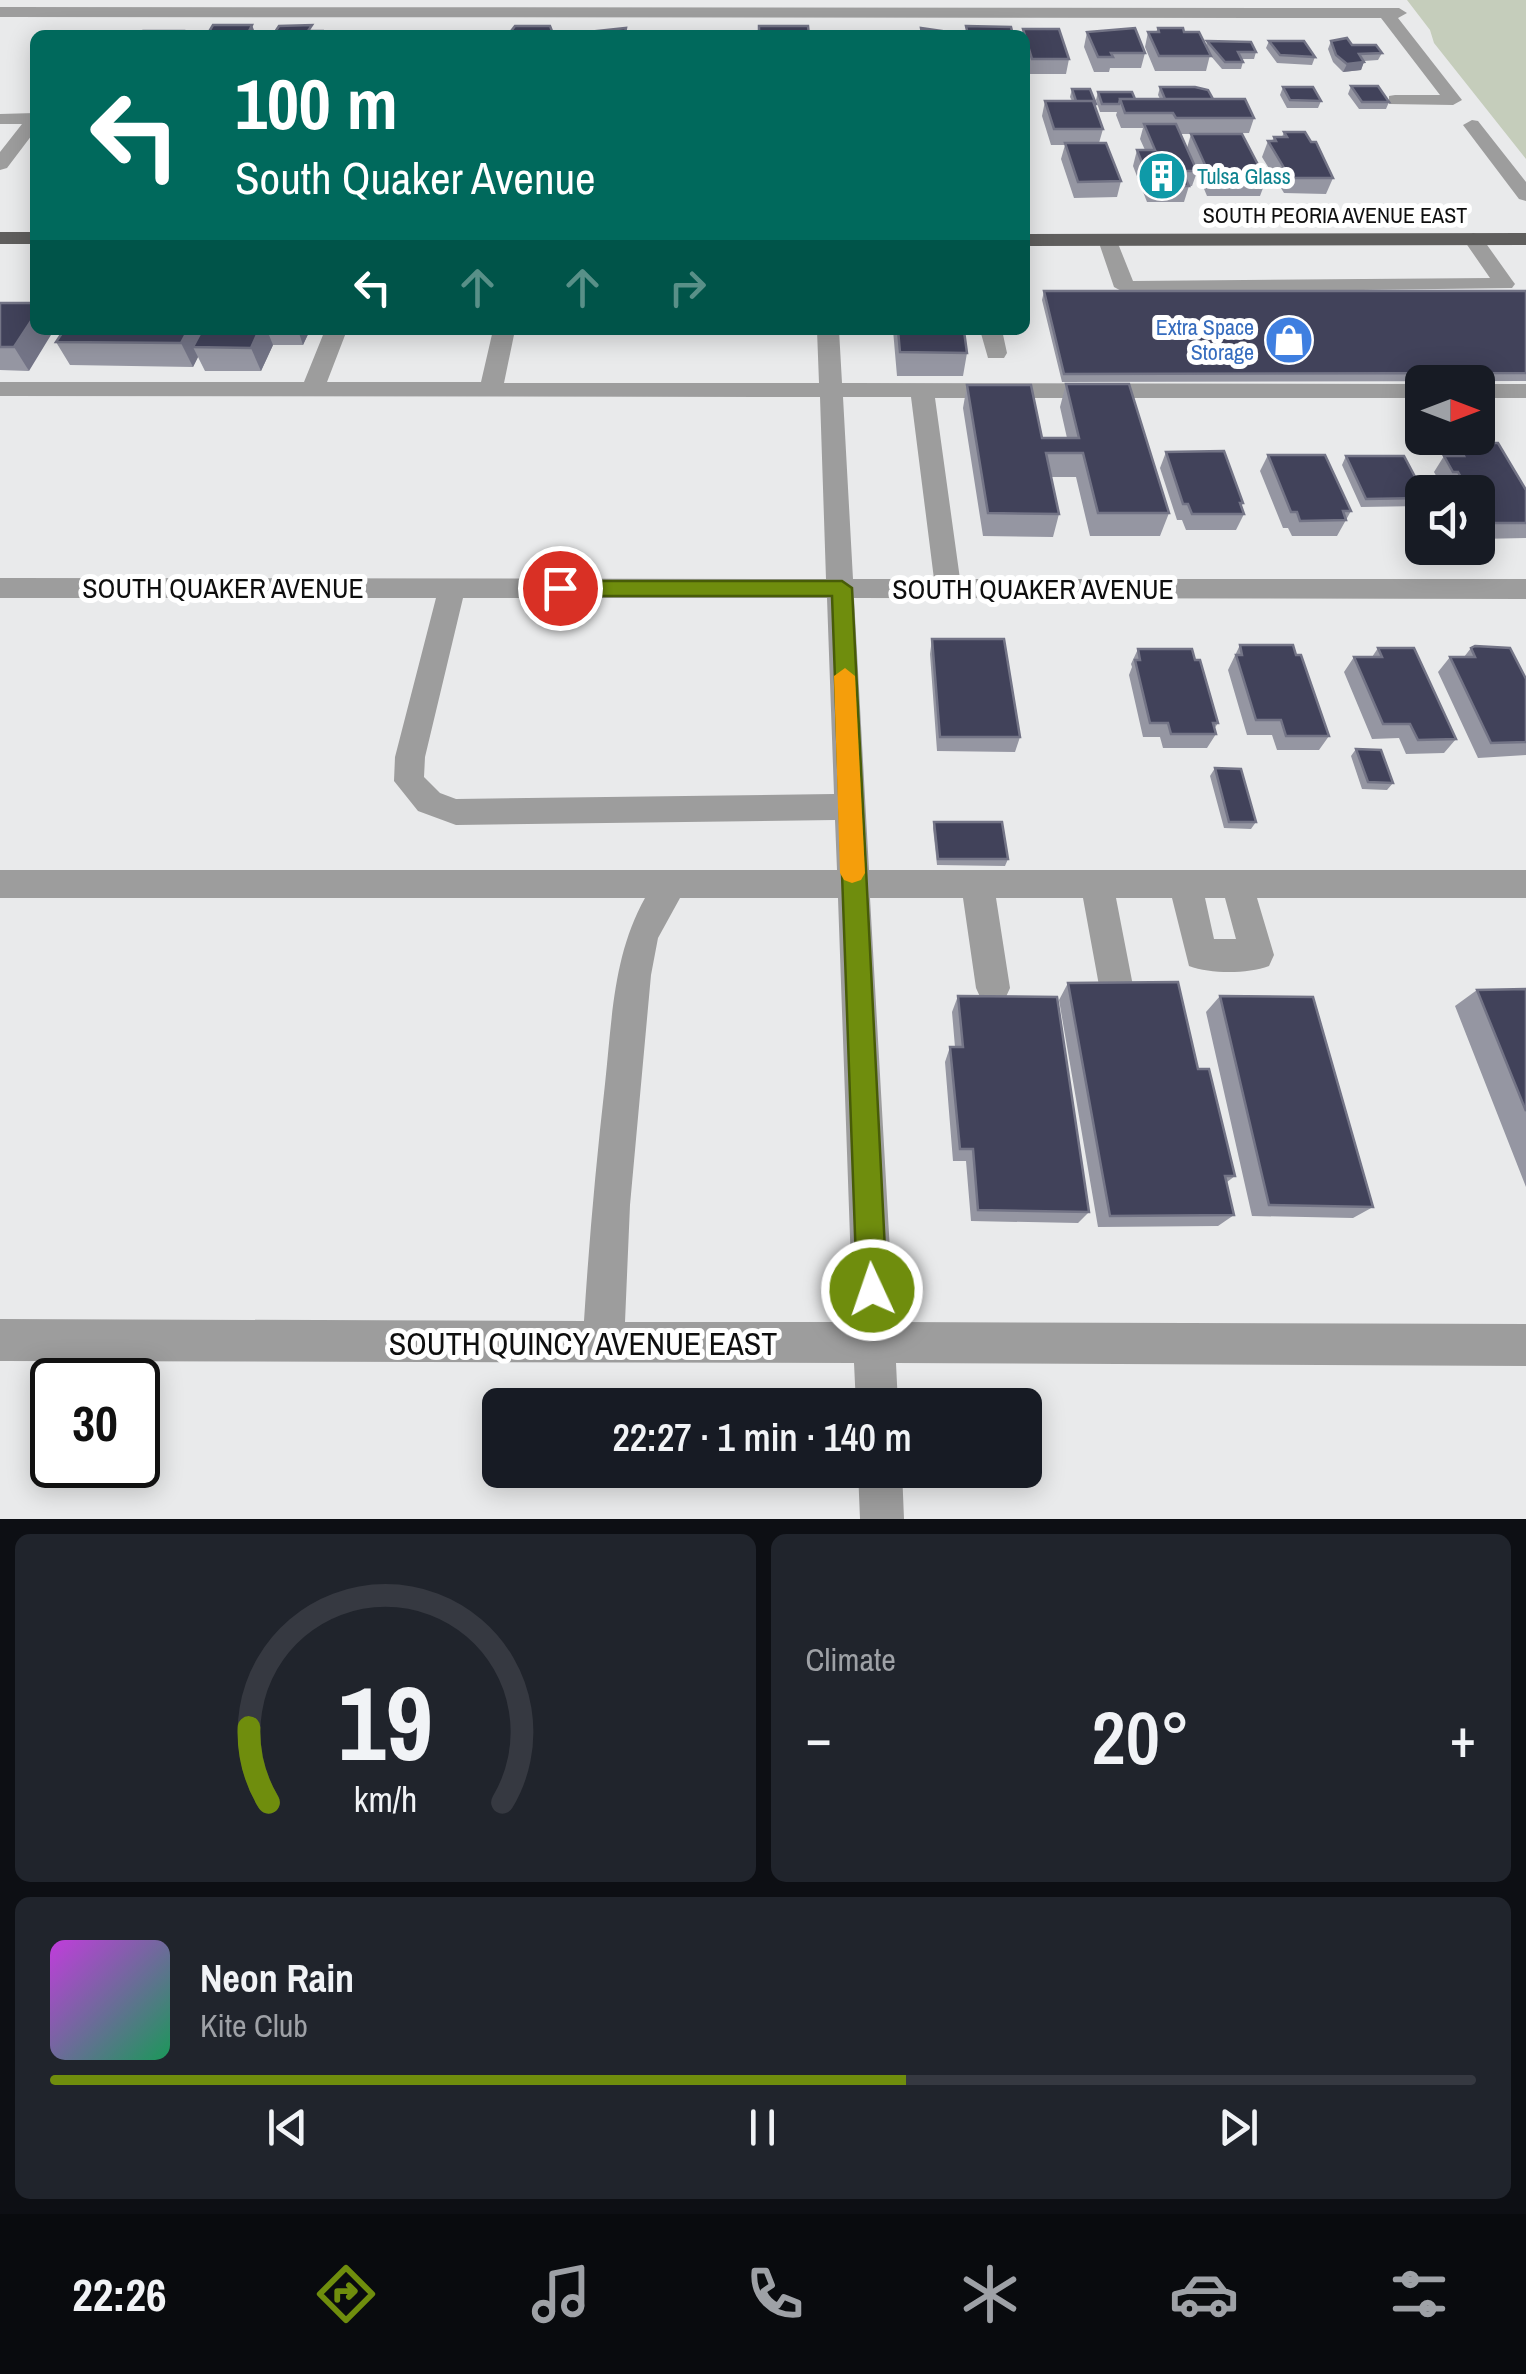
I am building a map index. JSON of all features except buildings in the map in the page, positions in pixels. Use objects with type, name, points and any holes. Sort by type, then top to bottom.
[{"type":"main road","points":[[0,238],[30,238]]},
{"type":"main road","name":"SOUTH PEORIA AVENUE EAST","points":[[1030,240],[1526,239]]},
{"type":"street","points":[[103,30],[121,6]]},
{"type":"street","points":[[0,12],[121,6],[1391,8],[1454,100],[1395,100]]},
{"type":"street","points":[[0,119],[30,118]]},
{"type":"street","points":[[0,164],[30,125]]},
{"type":"street","points":[[1472,126],[1526,195]]},
{"type":"street","points":[[1108,240],[1125,287],[1505,284],[1474,240]]},
{"type":"street","points":[[313,390],[334,335]]},
{"type":"street","points":[[491,388],[503,335]]},
{"type":"street","points":[[828,335],[876,1388]]},
{"type":"street","points":[[0,389],[1405,391]]},
{"type":"street","points":[[922,390],[948,588]]},
{"type":"street","points":[[1495,391],[1526,392]]},
{"type":"street","name":"SOUTH QUAKER AVENUE","points":[[0,588],[1526,589]]},
{"type":"street","points":[[452,588],[410,756],[409,780],[430,802],[456,812],[850,808]]},
{"type":"street","points":[[603,1344],[611,1205],[634,975],[642,935],[671,883]]},
{"type":"street","points":[[977,883],[993,988]]},
{"type":"street","points":[[0,884],[1526,884]]},
{"type":"street","points":[[1097,884],[1117,991]]},
{"type":"street","points":[[1185,884],[1201,955],[1257,955],[1237,884]]},
{"type":"street","name":"SOUTH QUINCY AVENUE EAST","points":[[0,1340],[875,1346],[1526,1344]]},
{"type":"street","points":[[881,1488],[882,1519]]},
{"type":"green space","points":[[1407,0],[1526,0],[1526,159],[1434,43],[1430,30]]},
{"type":"slow traffic","points":[[845,676],[852,873]]},
{"type":"place","name":"Tulsa Glass","points":[[1162,176]]},
{"type":"place","name":"Extra Space Storage","points":[[1289,340]]},
{"type":"route","points":[[560,588],[842,588],[872,1290]]}]
